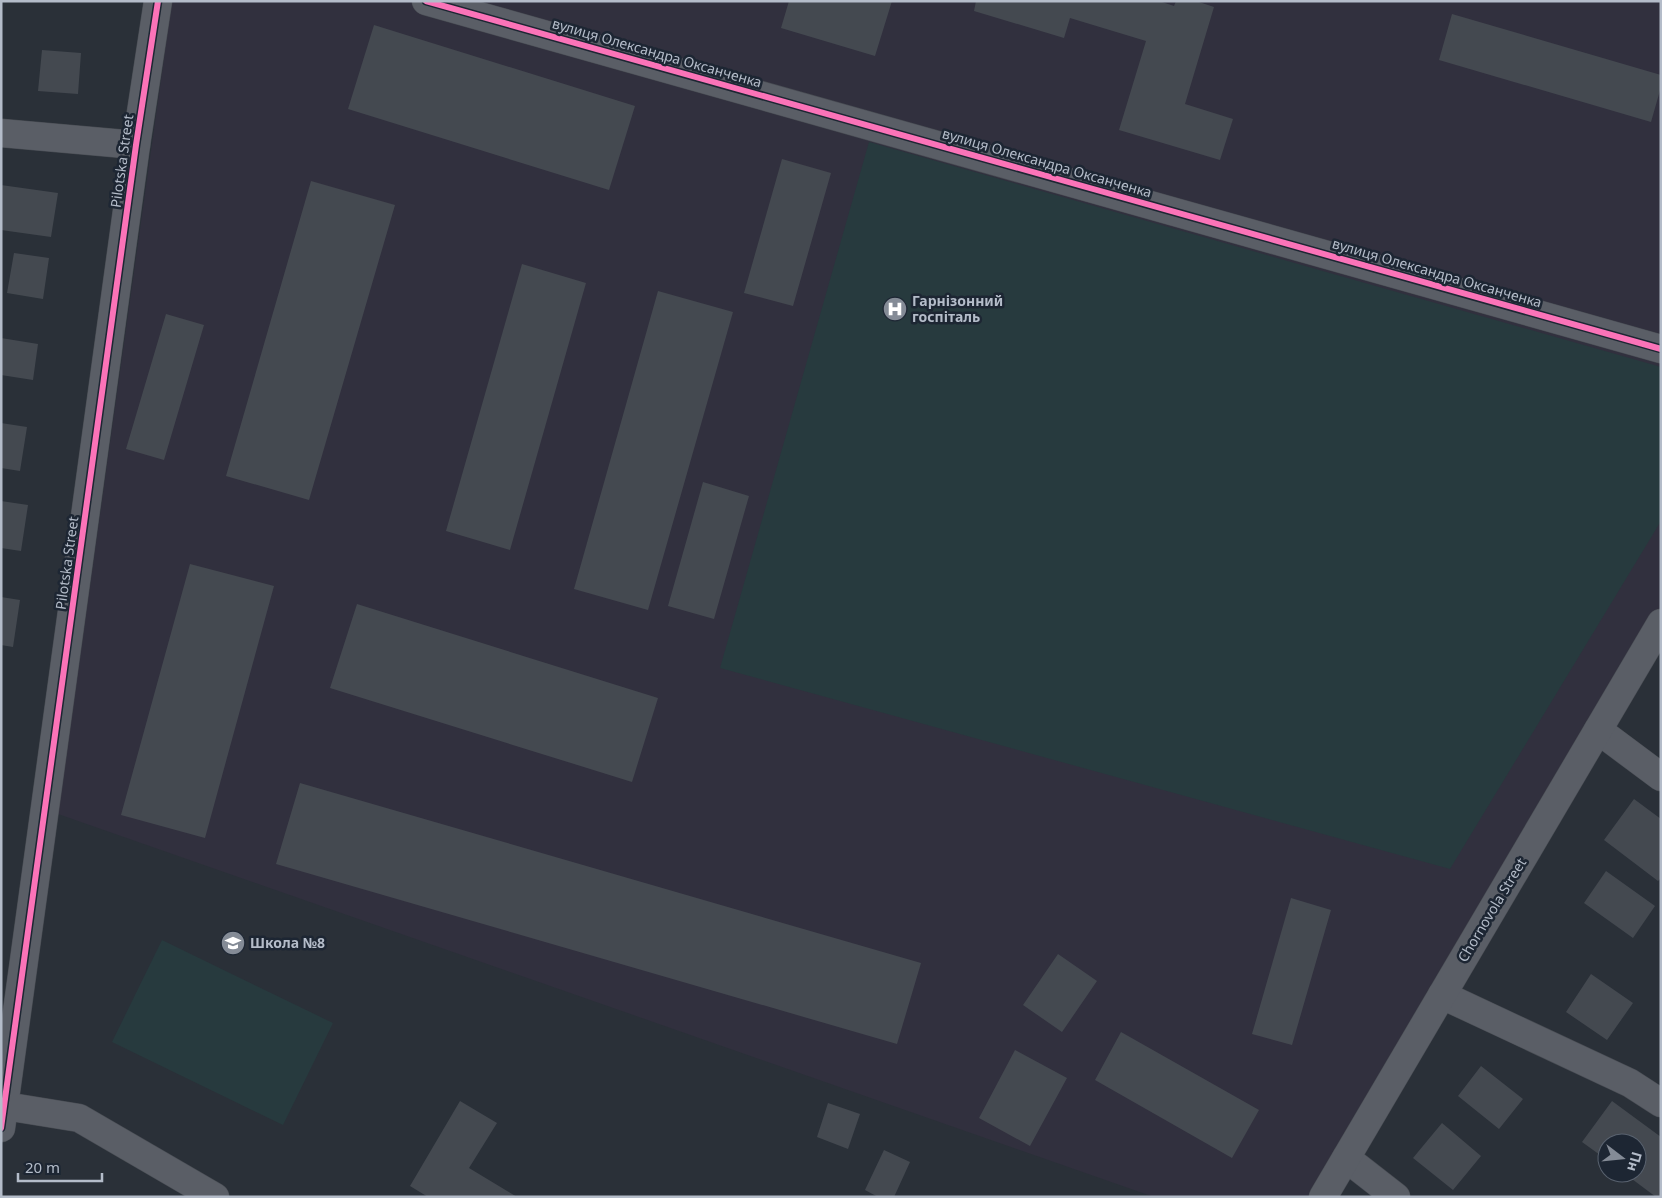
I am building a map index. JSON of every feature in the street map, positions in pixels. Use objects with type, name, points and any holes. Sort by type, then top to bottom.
[{"type":"street","name":"Pilotska Street","points":[[2,1113],[136,145],[158,1]]},
{"type":"street","name":"вулиця Олександра Оксанченка","points":[[426,1],[1661,349]]},
{"type":"street","points":[[1,133],[136,145]]},
{"type":"street","name":"Chornovola Street","points":[[1323,1197],[1661,623]]},
{"type":"street","points":[[1598,730],[1661,777]]},
{"type":"street","points":[[1442,995],[1630,1083],[1661,1104]]},
{"type":"street","points":[[2,1113],[79,1118],[216,1197]]},
{"type":"street","points":[[1346,1158],[1396,1197]]},
{"type":"shaded area","name":"Гарнізонний госпіталь","points":[[172,1],[1661,1],[1661,617],[1309,1197],[1154,1197],[58,814]]},
{"type":"green space","points":[[869,142],[1661,367],[1661,521],[1450,869],[720,668]]},
{"type":"green space","points":[[162,940],[333,1023],[283,1125],[112,1042]]},
{"type":"building","points":[[789,1],[892,1],[875,56],[781,28]]},
{"type":"building","points":[[976,1],[1159,1],[1174,6],[1176,1],[1196,1],[1214,7],[1185,104],[1233,119],[1220,160],[1119,130],[1146,41],[1070,18],[1064,38],[974,11]]},
{"type":"building","points":[[1452,14],[1661,75],[1661,87],[1651,122],[1439,60]]},
{"type":"building","points":[[374,25],[635,106],[609,190],[348,109]]},
{"type":"building","points":[[42,50],[81,53],[78,94],[38,91]]},
{"type":"building","points":[[782,159],[831,173],[793,306],[744,293]]},
{"type":"building","points":[[311,181],[395,205],[309,500],[226,476]]},
{"type":"building","points":[[1,185],[58,193],[51,237],[1,230]]},
{"type":"building","points":[[14,253],[49,258],[43,299],[7,293]]},
{"type":"building","points":[[522,264],[586,283],[510,550],[446,531]]},
{"type":"building","points":[[658,291],[733,312],[648,610],[574,589]]},
{"type":"building","points":[[166,314],[204,325],[164,460],[126,449]]},
{"type":"building","points":[[1,338],[38,344],[33,380],[1,375]]},
{"type":"building","points":[[1,423],[27,427],[20,471],[1,468]]},
{"type":"building","points":[[703,482],[749,496],[714,619],[668,606]]},
{"type":"building","points":[[1,501],[28,505],[21,551],[1,548]]},
{"type":"building","points":[[190,564],[274,586],[205,838],[121,815]]},
{"type":"building","points":[[1,597],[20,600],[13,647],[1,645]]},
{"type":"building","points":[[357,604],[658,698],[632,782],[330,688]]},
{"type":"building","points":[[300,783],[921,963],[897,1044],[276,864]]},
{"type":"building","points":[[1634,799],[1661,819],[1661,878],[1658,881],[1604,840]]},
{"type":"building","points":[[1606,871],[1655,906],[1633,938],[1584,903]]},
{"type":"building","points":[[1291,898],[1331,910],[1292,1045],[1252,1034]]},
{"type":"building","points":[[1058,954],[1097,981],[1062,1032],[1023,1005]]},
{"type":"building","points":[[1591,974],[1633,1003],[1607,1040],[1566,1012]]},
{"type":"building","points":[[1121,1032],[1259,1110],[1232,1158],[1095,1080]]},
{"type":"building","points":[[1015,1050],[1067,1078],[1030,1146],[979,1118]]},
{"type":"building","points":[[1481,1066],[1523,1099],[1499,1129],[1458,1096]]},
{"type":"building","points":[[460,1101],[497,1123],[469,1168],[517,1197],[428,1197],[410,1186]]},
{"type":"building","points":[[1612,1101],[1661,1137],[1661,1197],[1656,1197],[1637,1183],[1647,1183],[1647,1133],[1597,1133],[1597,1153],[1582,1142]]},
{"type":"building","points":[[828,1103],[860,1114],[848,1149],[817,1137]]},
{"type":"building","points":[[1442,1123],[1481,1156],[1453,1190],[1413,1158]]},
{"type":"building","points":[[884,1150],[910,1162],[894,1197],[878,1197],[865,1190]]},
{"type":"cycle path","points":[[1,1128],[136,145],[158,1]]},
{"type":"cycle path","points":[[426,1],[1661,349]]},
{"type":"place","name":"Гарнізонний госпіталь","points":[[895,309]]},
{"type":"place","name":"Школа №8","points":[[233,943]]}]
